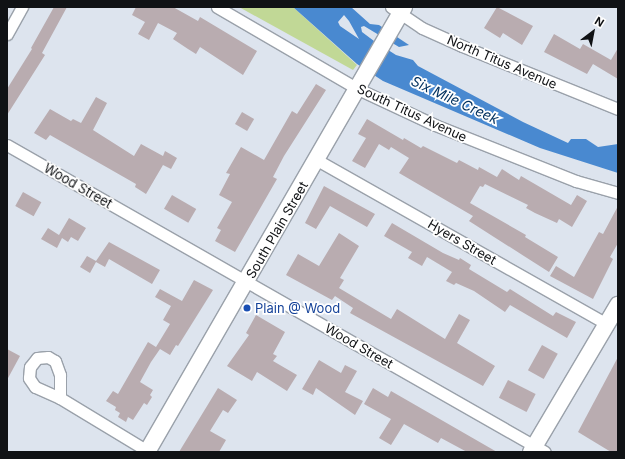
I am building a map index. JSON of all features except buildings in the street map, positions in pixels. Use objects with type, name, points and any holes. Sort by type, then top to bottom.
[{"type":"street","points":[[7,34],[22,7]]},
{"type":"street","name":"South Titus Avenue","points":[[217,7],[358,89],[505,155],[576,181],[618,193]]},
{"type":"street","name":"South Plain Street","points":[[148,452],[358,89],[392,27],[399,9]]},
{"type":"street","name":"North Titus Avenue","points":[[399,9],[422,28],[462,46],[618,109]]},
{"type":"street","name":"Wood Street","points":[[7,145],[537,450]]},
{"type":"street","name":"Hyers Street","points":[[317,160],[607,324]]},
{"type":"street","points":[[537,450],[618,305]]},
{"type":"street","points":[[60,398],[148,452]]},
{"type":"green space","points":[[239,7],[293,7],[357,65],[353,70]]},
{"type":"water","name":"Six Mile Creek","points":[[293,7],[351,7],[370,24],[379,25],[409,45],[399,47],[364,26],[361,27],[362,32],[374,41],[396,55],[413,60],[418,66],[523,122],[568,143],[571,139],[586,139],[598,147],[618,144],[618,173],[540,148],[383,81],[357,64]],"holes":[[[344,15],[359,39],[340,26],[338,22]]]},
{"type":"place","name":"Plain @ Wood","points":[[247,308]]}]
